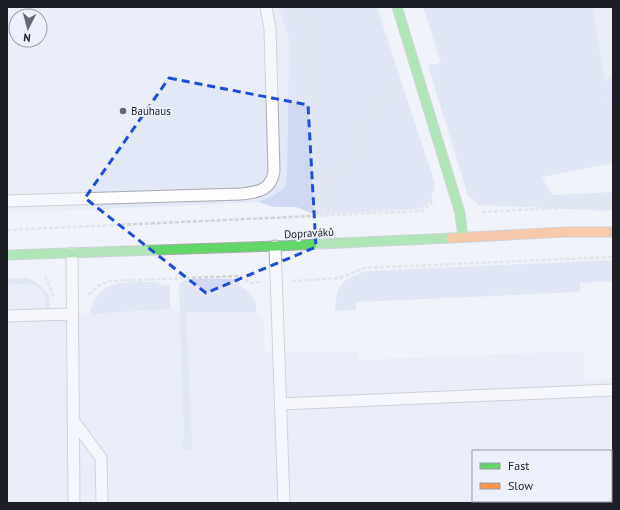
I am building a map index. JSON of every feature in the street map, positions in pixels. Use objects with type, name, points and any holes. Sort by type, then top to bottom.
[{"type":"street","points":[[397,7],[460,213],[463,237]]},
{"type":"street","name":"Dopraváků","points":[[7,255],[275,246],[567,232],[613,232]]},
{"type":"lane","points":[[7,201],[241,194],[252,193],[269,186],[273,180],[274,171],[270,28],[266,7]]},
{"type":"lane","points":[[275,246],[284,503]]},
{"type":"lane","points":[[72,253],[74,503]]},
{"type":"lane","points":[[7,316],[72,314]]},
{"type":"lane","points":[[281,404],[613,390]]},
{"type":"lane","points":[[73,420],[101,458],[102,503]]},
{"type":"path","points":[[302,7],[316,84],[319,165],[327,183],[328,216]]},
{"type":"path","points":[[327,183],[351,163],[363,128],[392,88],[402,84]]},
{"type":"path","points":[[460,213],[613,205]]},
{"type":"path","points":[[72,314],[84,313],[88,297],[98,286],[109,281],[239,276],[250,283],[277,282],[340,278],[364,268],[613,257]]},
{"type":"path","points":[[39,275],[46,277],[53,295],[55,314]]},
{"type":"highlighted area","points":[[169,78],[308,105],[316,247],[206,293],[85,198]]},
{"type":"shaded area","name":"Bauhaus","points":[[7,7],[287,7],[289,40],[287,174],[285,187],[274,195],[259,202],[7,213]]},
{"type":"shaded area","points":[[279,7],[377,7],[435,184],[431,201],[421,209],[316,215],[296,207],[274,207],[259,202],[274,195],[285,187],[287,174],[289,40]]},
{"type":"shaded area","points":[[423,7],[592,7],[613,128],[613,163],[542,177],[552,195],[613,192],[613,211],[479,205],[468,196],[428,65],[441,63]]},
{"type":"shaded area","points":[[592,7],[613,7],[613,73],[605,83]]},
{"type":"shaded area","points":[[613,73],[613,128],[605,83]]},
{"type":"shaded area","points":[[613,260],[613,281],[580,283],[580,292],[356,302],[356,310],[335,311],[337,294],[342,284],[350,278],[366,271]]},
{"type":"shaded area","points":[[7,278],[28,278],[39,284],[49,295],[49,308],[47,309],[45,296],[39,288],[29,285],[7,285]]},
{"type":"shaded area","points":[[186,279],[239,280],[239,284],[249,293],[256,303],[256,312],[186,312],[192,450],[182,450],[184,435],[179,286],[180,283]]},
{"type":"shaded area","points":[[157,282],[161,285],[170,286],[170,309],[90,314],[99,293],[107,287],[124,283]]},
{"type":"shaded area","points":[[7,285],[30,285],[40,290],[45,296],[47,309],[90,314],[170,309],[186,312],[256,312],[261,314],[264,325],[265,353],[358,351],[359,360],[583,351],[585,380],[613,378],[613,503],[7,503]]},
{"type":"traffic: fast","points":[[397,7],[460,213],[463,237]]},
{"type":"traffic: fast","points":[[7,255],[275,246],[451,238]]},
{"type":"traffic: slow","points":[[451,238],[567,232],[613,232]]},
{"type":"place","name":"Bauhaus","points":[[123,111]]}]
